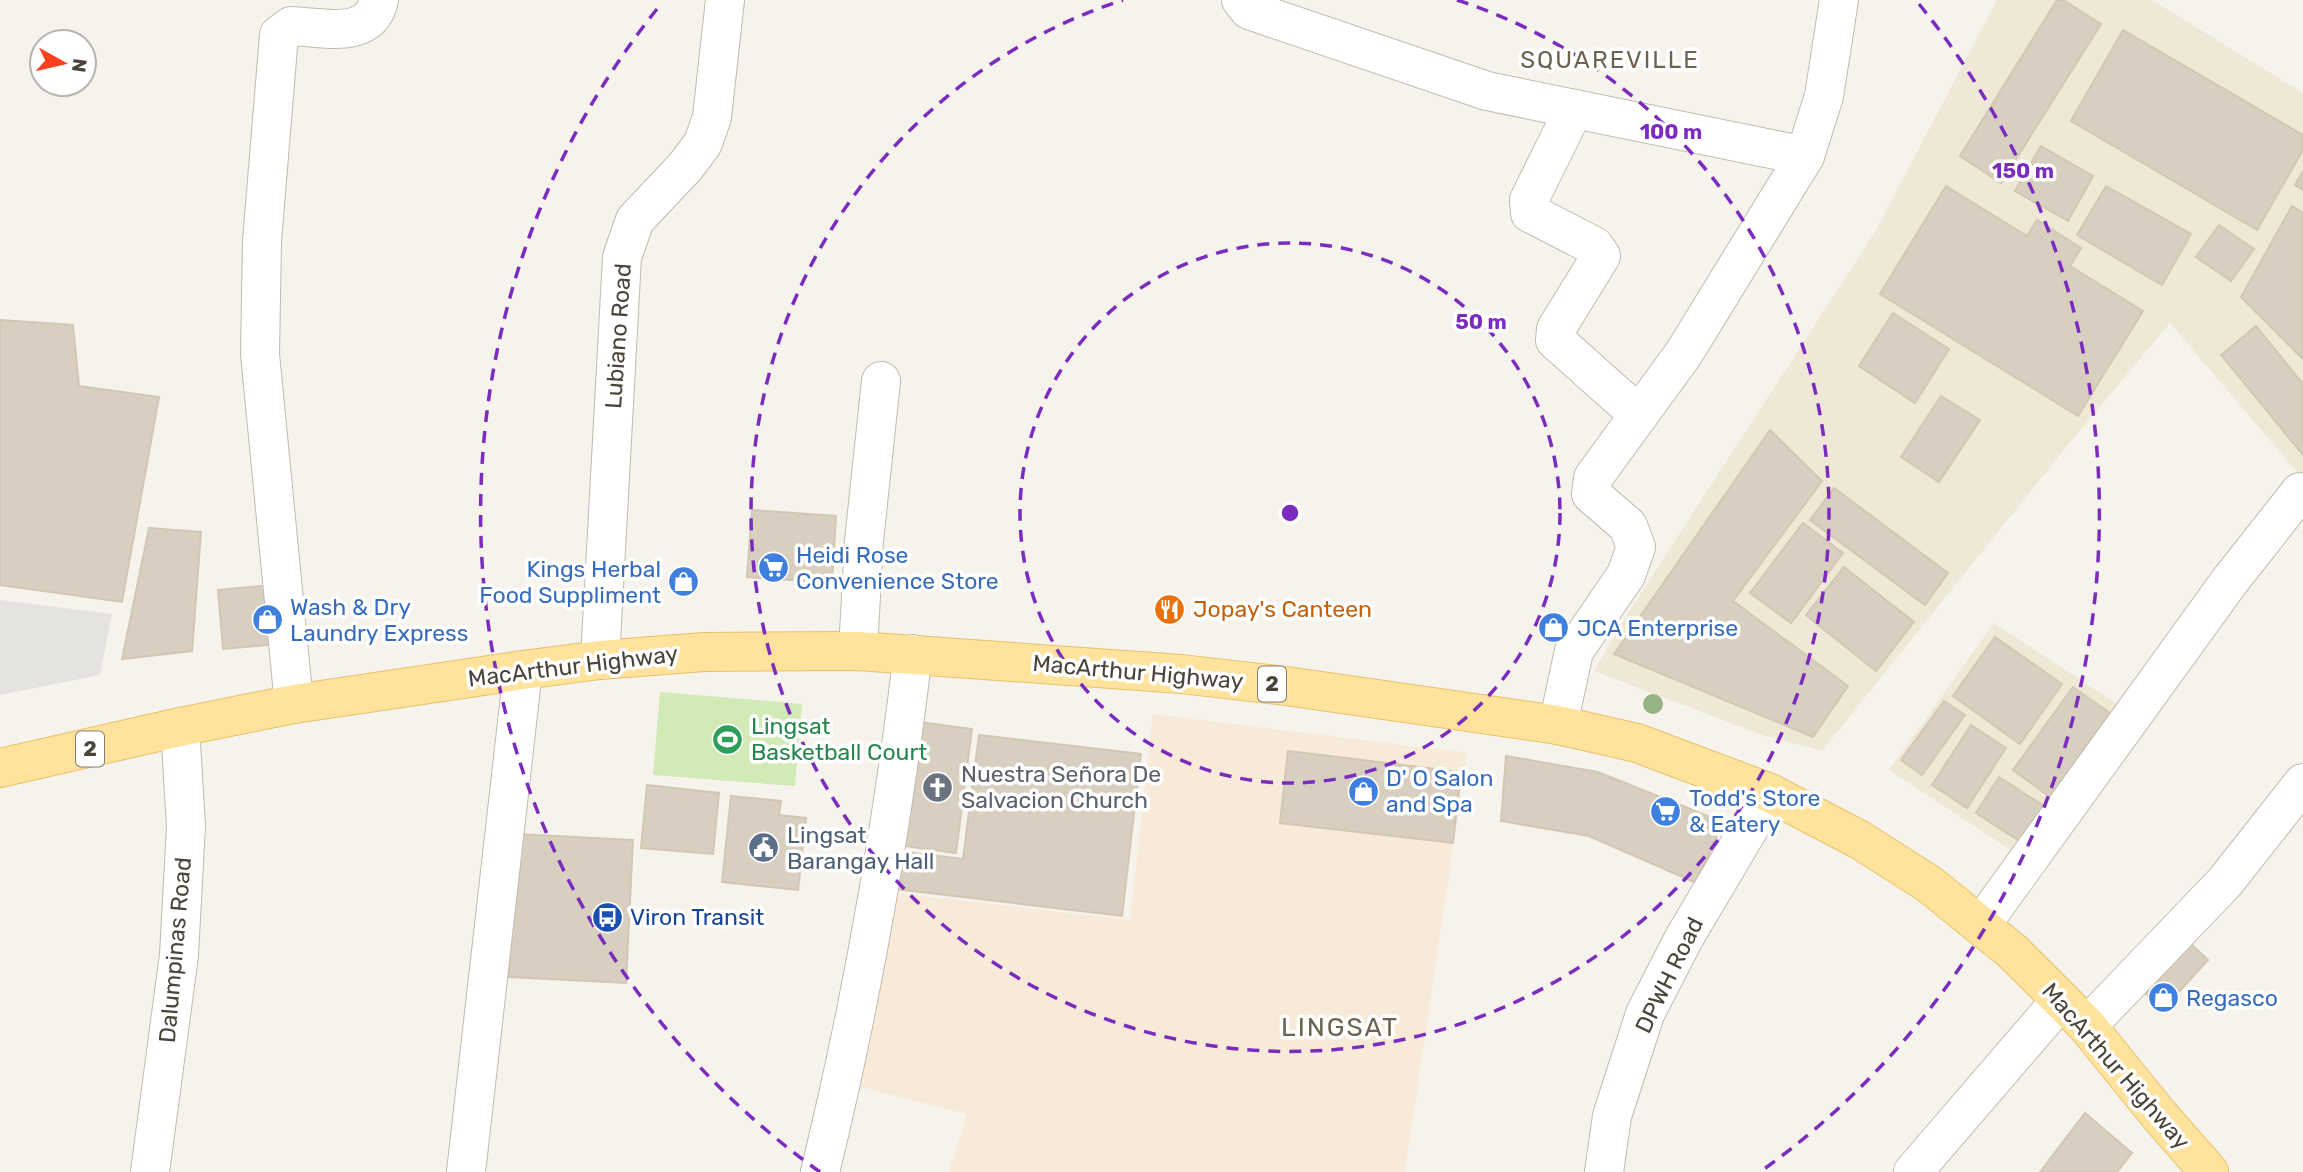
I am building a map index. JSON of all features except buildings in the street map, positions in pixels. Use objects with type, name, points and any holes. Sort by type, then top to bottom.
[{"type":"main road","name":"MacArthur Highway","points":[[0,768],[294,704],[600,660],[704,652],[858,651],[1181,674],[1286,686],[1558,725],[1637,743],[1770,793],[1860,840],[1929,884],[2012,951],[2074,1013],[2209,1172]]},
{"type":"street","points":[[294,704],[260,354],[262,241],[279,36],[291,26],[349,29],[365,24],[376,11],[379,0]]},
{"type":"street","name":"Lubiano Road","points":[[600,660],[622,257],[635,220],[686,166],[703,143],[712,117],[725,0]]},
{"type":"street","points":[[1241,0],[1249,10],[1487,91],[1805,156]]},
{"type":"street","points":[[1558,725],[1574,651],[1626,575],[1636,547],[1628,526],[1591,494],[1593,478],[1684,353],[1805,156],[1825,96],[1839,0]]},
{"type":"street","points":[[1574,109],[1529,200],[1530,213],[1594,246],[1601,256],[1556,329],[1555,340],[1639,415]]},
{"type":"street","points":[[858,651],[864,541],[881,381]]},
{"type":"street","points":[[1981,925],[2213,603],[2300,492]]},
{"type":"street","points":[[820,1172],[844,1073],[872,933],[898,783],[913,654]]},
{"type":"street","points":[[466,1172],[523,670]]},
{"type":"street","name":"Dalumpinas Road","points":[[150,1172],[179,955],[186,826],[180,727]]},
{"type":"street","points":[[1913,1172],[2074,1013],[2225,882],[2303,783]]},
{"type":"street","name":"DPWH Road","points":[[1604,1172],[1612,1116],[1645,1014],[1684,938],[1770,793]]},
{"type":"shaded area","points":[[1997,0],[2152,0],[2303,93],[2303,479],[2170,323],[2071,441],[1822,751],[1762,735],[1594,671],[1630,610],[1875,232]]},
{"type":"shaded area","points":[[0,600],[112,614],[100,675],[0,695]]},
{"type":"shaded area","points":[[1994,623],[2126,710],[2023,858],[1889,770]]},
{"type":"shaded area","points":[[1153,714],[1467,753],[1405,1172],[949,1172],[967,1114],[853,1085],[887,892],[1130,920]]},
{"type":"green space","name":"Lingsat Basketball Court","points":[[660,692],[802,704],[795,786],[653,775]]},
{"type":"place","name":"Heidi Rose Convenience Store","points":[[773,568]]},
{"type":"place","name":"Kings Herbal Food Suppliment","points":[[684,582]]},
{"type":"place","name":"Jopay's Canteen","points":[[1170,609]]},
{"type":"place","name":"Wash & Dry Laundry Express","points":[[267,620]]},
{"type":"place","name":"JCA Enterprise","points":[[1554,628]]},
{"type":"place","name":"Lingsat Basketball Court","points":[[728,739]]},
{"type":"place","name":"Nuestra Señora De Salvacion Church","points":[[938,787]]},
{"type":"place","name":"D' O Salon and Spa","points":[[1363,791]]},
{"type":"place","name":"Todd's Store & Eatery","points":[[1666,811]]},
{"type":"place","name":"Lingsat Barangay Hall","points":[[764,848]]},
{"type":"place","name":"Viron Transit","points":[[607,917]]},
{"type":"place","name":"Regasco","points":[[2163,998]]},
{"type":"district","name":"SQUAREVILLE","points":[[1610,60]]},
{"type":"district","name":"LINGSAT","points":[[1340,1027]]}]
